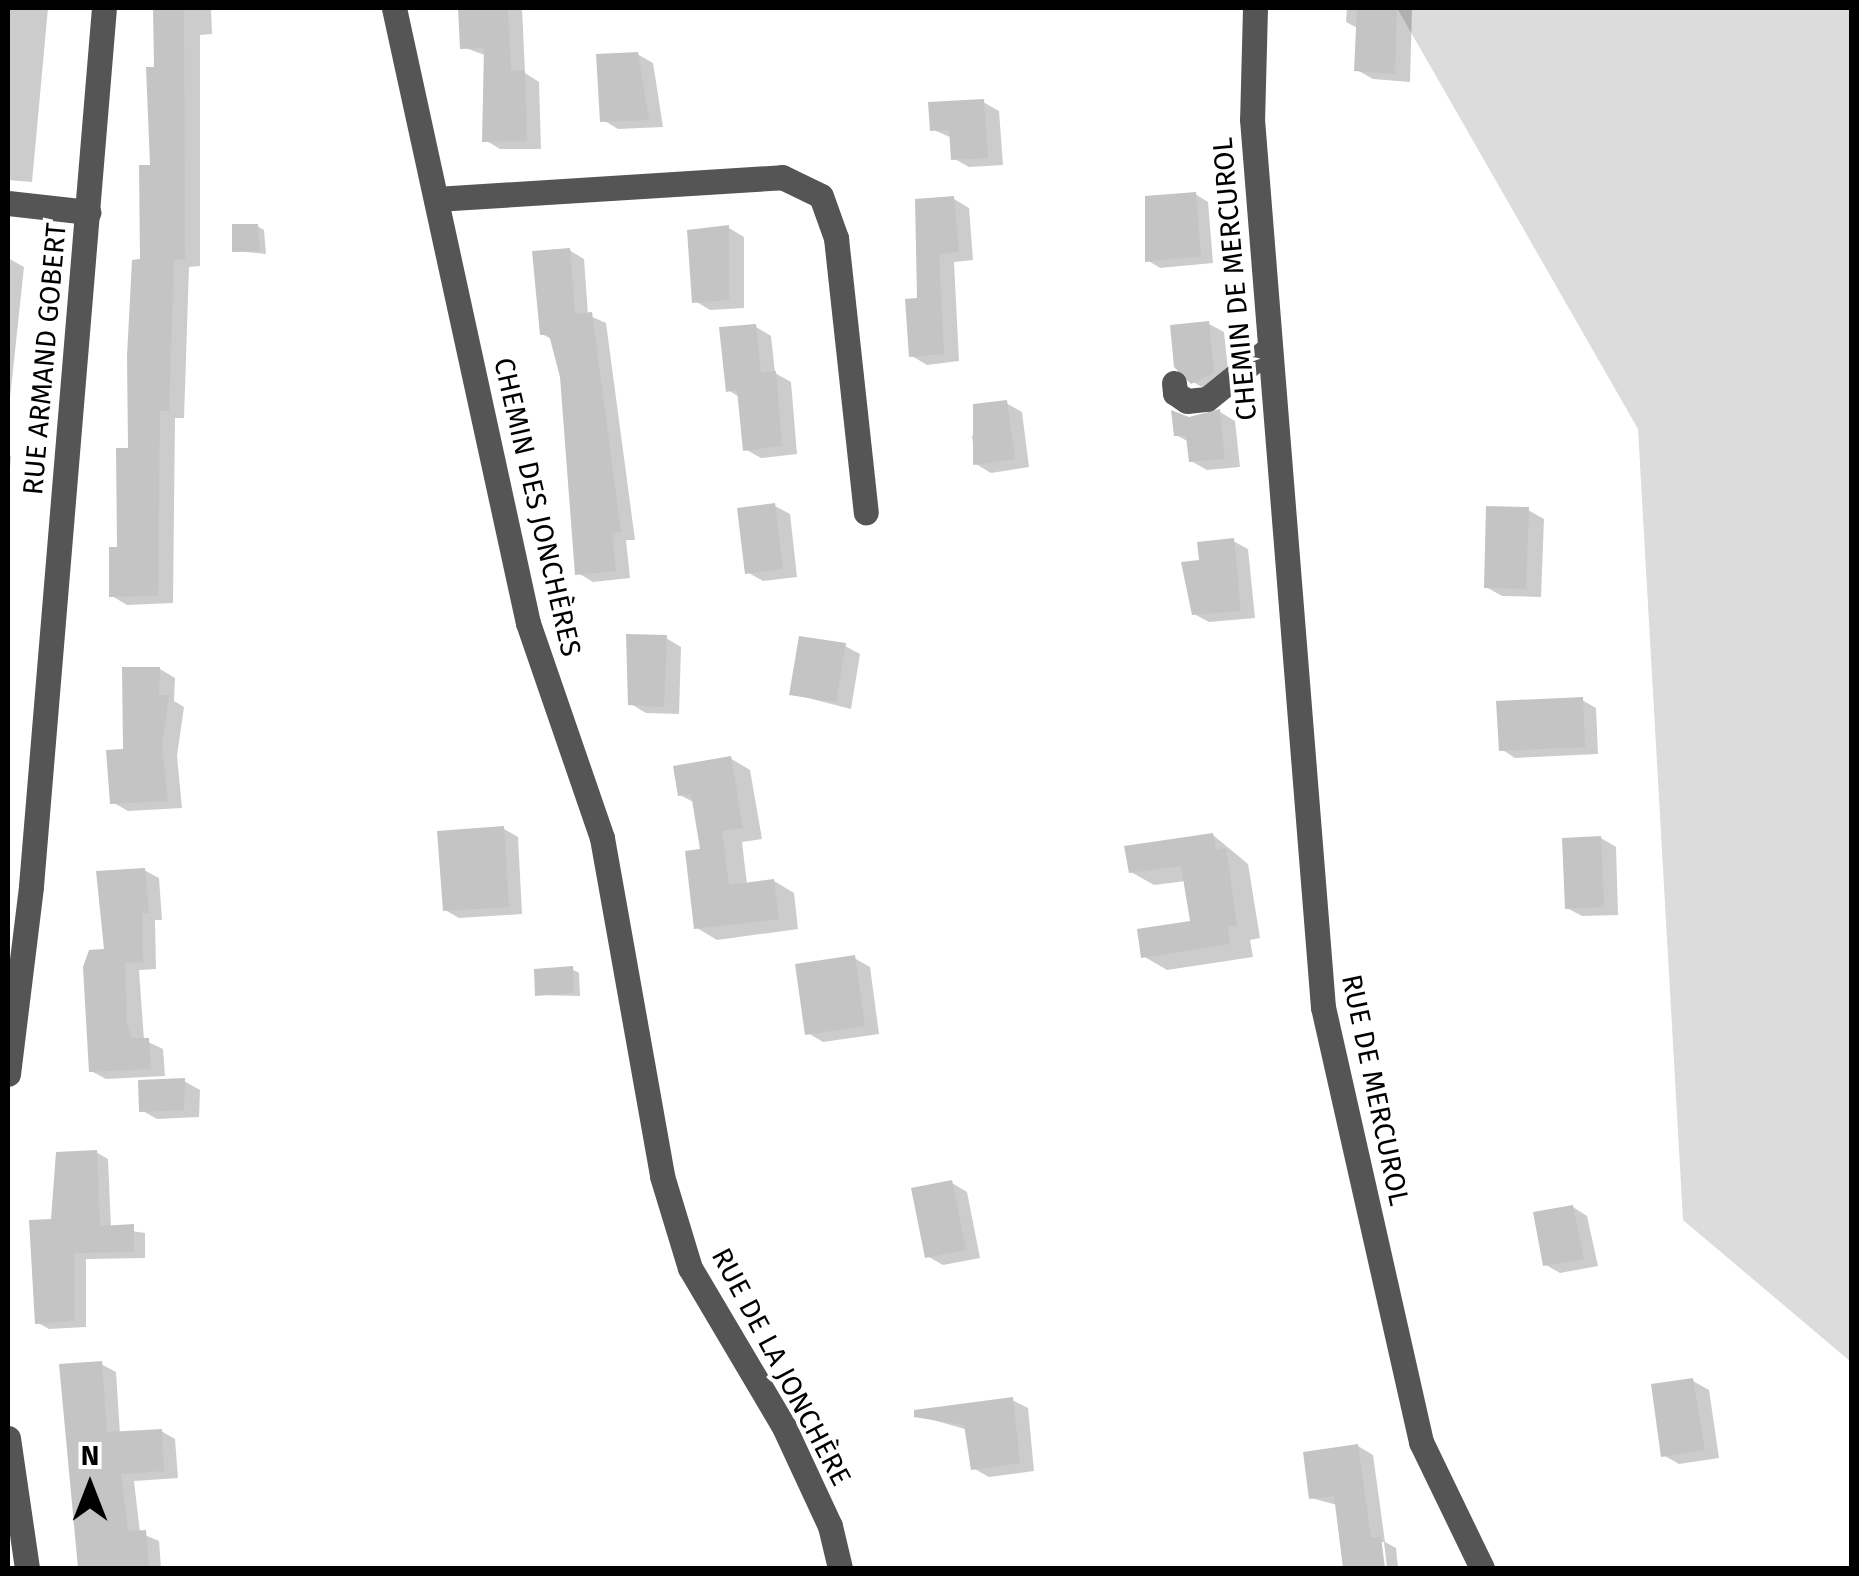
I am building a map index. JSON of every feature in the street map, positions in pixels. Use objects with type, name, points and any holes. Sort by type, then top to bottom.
[{"type":"street","name":"RUE ARMAND GOBERT","points":[[8,1074],[18,912],[88,212],[104,8]]},
{"type":"street","name":"CHEMIN DES JONCHÈRES","points":[[394,8],[528,623],[602,838],[644,1077]]},
{"type":"street","name":"CHEMIN DE MERCUROL","points":[[1256,8],[1252,119],[1286,546]]},
{"type":"street","points":[[436,200],[782,177],[821,196],[836,238],[866,512]]},
{"type":"street","points":[[8,203],[88,212]]},
{"type":"street","points":[[1174,383],[1175,393],[1187,401],[1207,398],[1270,348]]},
{"type":"street","name":"RUE DE MERCUROL","points":[[1286,546],[1323,1007],[1421,1442],[1482,1568]]},
{"type":"street","name":"RUE DE LA JONCHÈRE","points":[[644,1077],[662,1176],[690,1268],[784,1426],[830,1526],[840,1568]]},
{"type":"street","points":[[8,1438],[27,1568]]},
{"type":"shaded area","points":[[1397,8],[1851,8],[1851,1362],[1683,1220],[1638,429]]},
{"type":"building","points":[[153,8],[184,8],[185,259],[174,260],[169,411],[160,411],[158,596],[109,597],[109,547],[117,547],[116,448],[128,448],[132,260],[140,259],[139,165],[150,165],[146,67],[154,67]]},
{"type":"building","points":[[458,8],[508,8],[511,71],[525,70],[527,141],[482,142],[484,48],[460,49]]},
{"type":"building","points":[[1357,8],[1397,8],[1395,74],[1354,71]]},
{"type":"building","points":[[638,52],[649,120],[600,122],[596,54]]},
{"type":"building","points":[[984,99],[988,158],[951,160],[949,130],[930,131],[928,102]]},
{"type":"building","points":[[1196,192],[1201,256],[1145,262],[1145,196]]},
{"type":"building","points":[[954,196],[959,252],[939,254],[944,354],[909,357],[905,299],[917,298],[915,199]]},
{"type":"building","points":[[232,224],[258,224],[260,251],[232,252]]},
{"type":"building","points":[[729,225],[729,300],[692,303],[687,230]]},
{"type":"building","points":[[570,248],[575,314],[592,312],[621,532],[612,533],[616,571],[575,575],[560,377],[549,335],[540,335],[532,251]]},
{"type":"building","points":[[1209,321],[1214,373],[1191,384],[1174,367],[1170,325]]},
{"type":"building","points":[[756,324],[761,372],[776,371],[782,446],[743,451],[737,390],[726,392],[719,327]]},
{"type":"building","points":[[1007,400],[1015,459],[973,465],[973,404]]},
{"type":"building","points":[[1220,409],[1225,459],[1189,462],[1186,436],[1174,436],[1171,410],[1189,417]]},
{"type":"building","points":[[775,503],[783,569],[745,574],[737,508]]},
{"type":"building","points":[[1486,506],[1529,507],[1526,589],[1484,588]]},
{"type":"building","points":[[1234,538],[1241,611],[1192,615],[1181,562],[1199,560],[1197,542]]},
{"type":"building","points":[[626,634],[667,635],[664,707],[628,705]]},
{"type":"building","points":[[799,636],[846,643],[836,702],[789,695]]},
{"type":"building","points":[[122,667],[160,667],[159,695],[169,695],[162,746],[168,801],[110,804],[106,750],[123,749]]},
{"type":"building","points":[[1583,697],[1585,747],[1499,751],[1496,701]]},
{"type":"building","points":[[731,756],[743,828],[722,831],[729,885],[774,879],[779,919],[694,929],[685,851],[700,849],[691,794],[678,796],[673,766]]},
{"type":"building","points":[[504,826],[509,907],[443,911],[437,831]]},
{"type":"building","points":[[1213,833],[1216,850],[1226,848],[1237,926],[1228,927],[1230,944],[1141,958],[1137,929],[1190,921],[1181,866],[1129,873],[1124,846]]},
{"type":"building","points":[[1601,836],[1604,907],[1565,909],[1562,838]]},
{"type":"building","points":[[145,868],[149,913],[142,913],[143,962],[125,963],[127,1023],[131,1038],[149,1038],[151,1069],[89,1072],[83,967],[89,950],[104,949],[96,871]]},
{"type":"building","points":[[855,955],[865,1026],[805,1035],[795,964]]},
{"type":"building","points":[[573,966],[574,993],[535,996],[534,969]]},
{"type":"building","points":[[185,1078],[184,1110],[139,1112],[138,1080]]},
{"type":"building","points":[[97,1150],[100,1226],[134,1224],[134,1252],[75,1253],[75,1321],[35,1324],[29,1220],[51,1219],[56,1152]]},
{"type":"building","points":[[952,1180],[966,1250],[925,1258],[911,1188]]},
{"type":"building","points":[[1573,1205],[1584,1259],[1543,1266],[1533,1212]]},
{"type":"building","points":[[102,1361],[107,1432],[162,1429],[164,1471],[121,1474],[128,1531],[146,1530],[149,1568],[78,1568],[59,1364]]},
{"type":"building","points":[[1693,1378],[1705,1450],[1661,1457],[1651,1384]]},
{"type":"building","points":[[1013,1397],[1020,1463],[971,1470],[964,1425],[914,1417],[914,1410]]},
{"type":"building","points":[[1358,1444],[1371,1538],[1381,1537],[1385,1568],[1343,1568],[1334,1496],[1309,1499],[1303,1452]]}]
